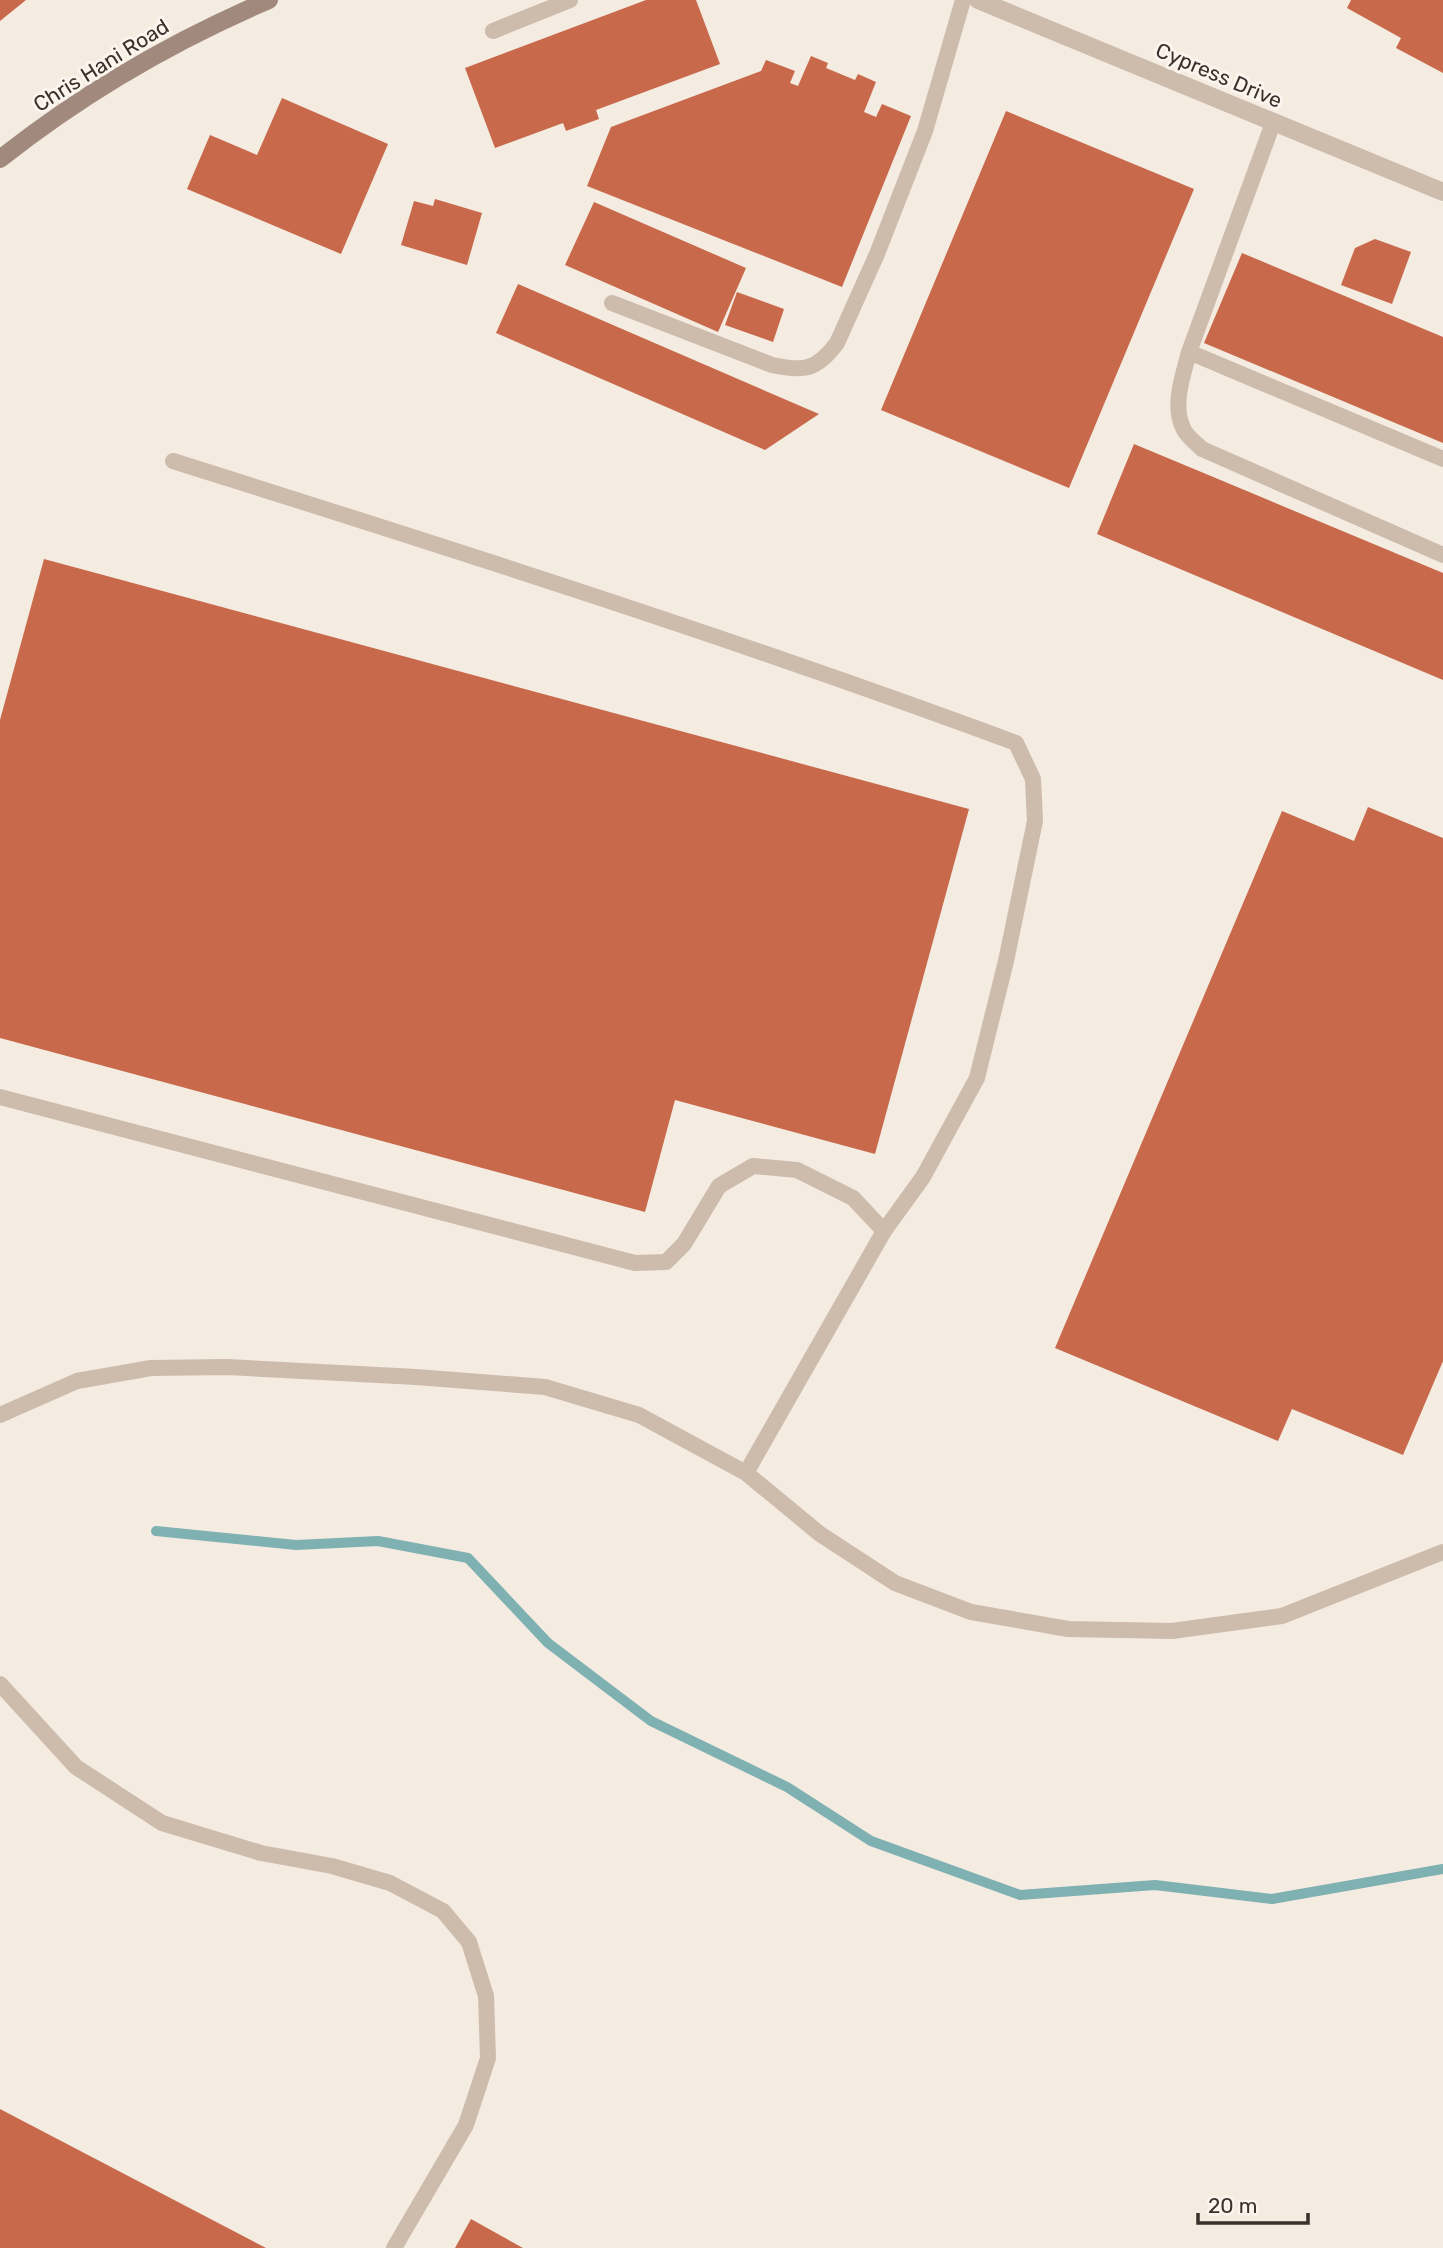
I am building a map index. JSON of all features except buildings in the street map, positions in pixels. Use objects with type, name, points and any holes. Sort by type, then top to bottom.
[{"type":"street","name":"Chris Hani Road","points":[[0,159],[112,81],[206,27],[269,0]]},
{"type":"street","name":"Cypress Drive","points":[[978,0],[1443,192]]},
{"type":"lane","points":[[493,32],[570,0]]},
{"type":"lane","points":[[612,303],[772,365],[798,371],[814,366],[828,355],[837,343],[877,254],[925,131],[964,0]]},
{"type":"lane","points":[[1273,123],[1189,352],[1179,390],[1178,407],[1183,430],[1202,449],[1443,555]]},
{"type":"lane","points":[[1189,352],[1443,459]]},
{"type":"lane","points":[[173,461],[545,579],[850,681],[1016,743],[1033,779],[1035,821],[1006,961],[977,1078],[923,1177],[884,1231],[746,1473]]},
{"type":"lane","points":[[0,1097],[635,1262],[666,1262],[684,1244],[719,1186],[753,1166],[797,1170],[853,1198],[884,1231]]},
{"type":"lane","points":[[0,1415],[77,1381],[150,1368],[227,1367],[545,1387],[639,1415],[746,1473],[820,1534],[895,1583],[971,1612],[1068,1629],[1172,1631],[1283,1616],[1443,1552]]},
{"type":"lane","points":[[0,1684],[76,1767],[162,1823],[261,1853],[332,1866],[390,1883],[443,1910],[469,1942],[486,1996],[488,2058],[466,2126],[394,2248]]},
{"type":"waterway","points":[[156,1531],[296,1545],[378,1541],[468,1558],[548,1643],[651,1721],[787,1787],[871,1841],[1020,1895],[1155,1885],[1272,1899],[1443,1869]]}]
